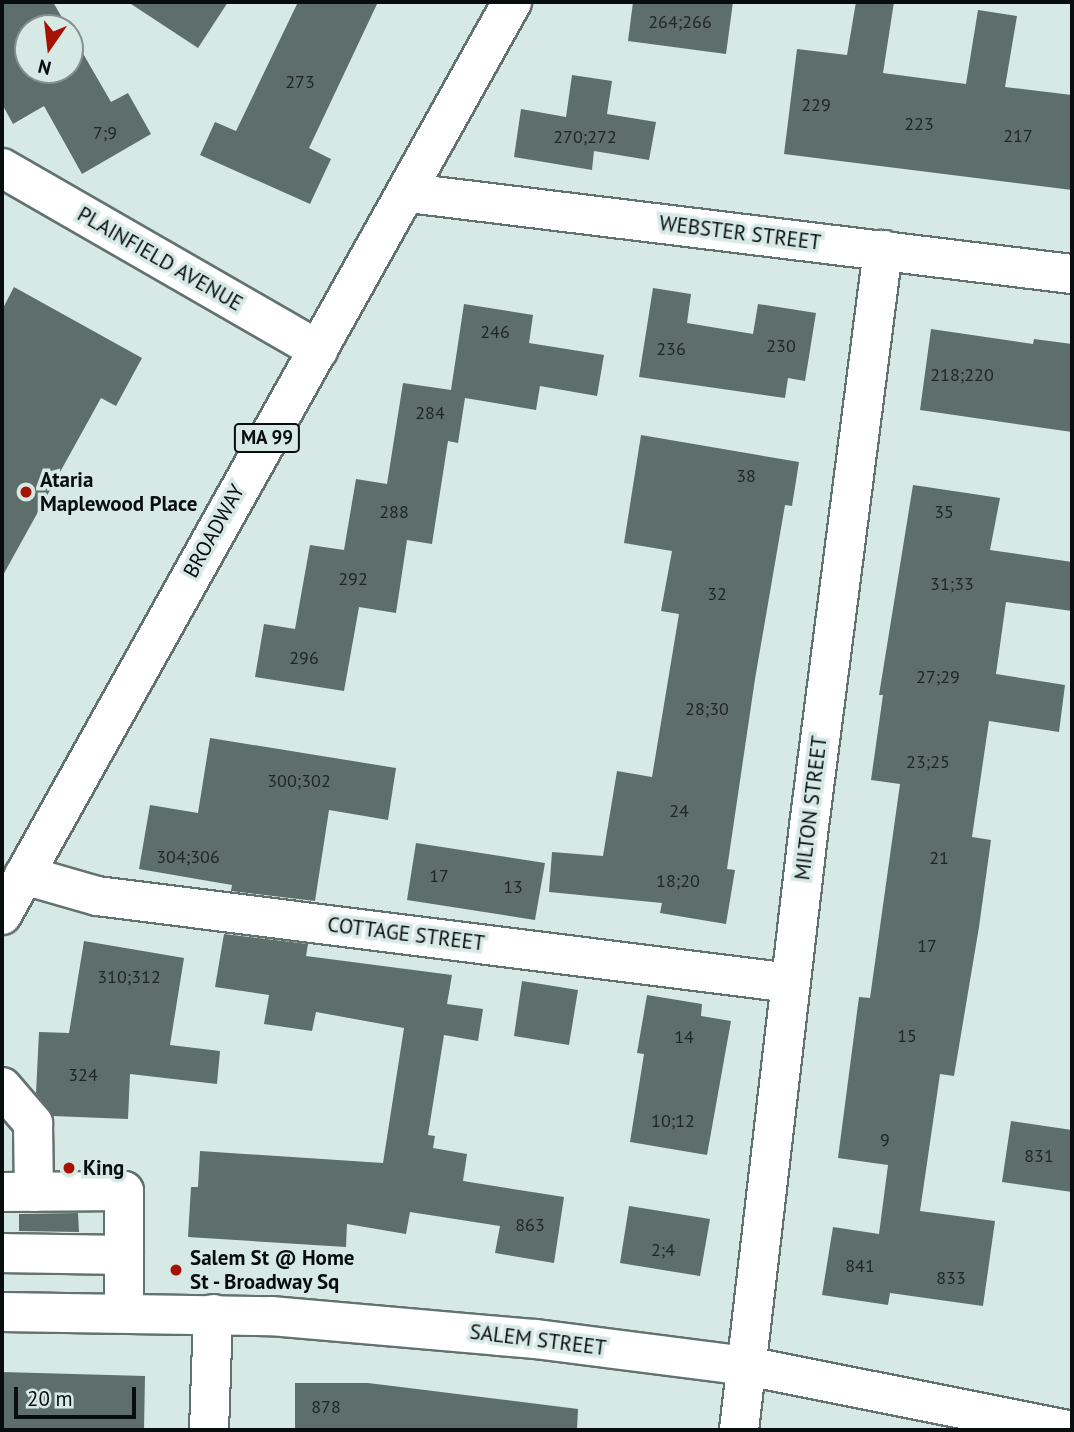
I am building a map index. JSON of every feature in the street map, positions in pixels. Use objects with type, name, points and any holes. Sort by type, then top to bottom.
[{"type":"street","name":"BROADWAY","points":[[2,915],[318,350],[409,193],[512,2]]},
{"type":"street","name":"PLAINFIELD AVENUE","points":[[2,168],[318,350]]},
{"type":"street","name":"WEBSTER STREET","points":[[409,193],[1072,274]]},
{"type":"street","name":"MILTON STREET","points":[[739,1430],[791,983],[883,250]]},
{"type":"street","name":"COTTAGE STREET","points":[[24,875],[97,896],[791,983]]},
{"type":"street","points":[[2,1087],[33,1123],[18,1192],[124,1191],[124,1312]]},
{"type":"street","points":[[2,1253],[124,1255]]},
{"type":"street","name":"SALEM STREET","points":[[2,1312],[213,1314],[375,1322],[747,1366],[1068,1430]]},
{"type":"street","points":[[209,1430],[213,1314]]},
{"type":"building","points":[[2,2],[53,2],[60,14],[14,14],[14,84],[84,84],[84,55],[111,102],[128,93],[151,134],[82,174],[44,106],[13,124],[2,104]]},
{"type":"building","points":[[128,2],[228,2],[198,48]]},
{"type":"building","points":[[298,2],[378,2],[309,148],[331,159],[310,204],[200,155],[215,122],[236,131]]},
{"type":"building","points":[[633,2],[733,2],[726,54],[628,41]]},
{"type":"building","points":[[856,2],[894,2],[883,73],[966,84],[978,10],[1017,16],[1005,87],[1072,95],[1072,190],[784,154],[797,49],[847,55]]},
{"type":"building","points":[[572,75],[612,81],[607,114],[656,122],[649,160],[594,151],[592,170],[514,157],[521,109],[566,117]]},
{"type":"building","name":"Ataria Maplewood Place","points":[[14,287],[142,358],[116,406],[101,398],[2,577],[2,310]]},
{"type":"building","points":[[653,288],[691,294],[687,323],[753,334],[758,304],[816,313],[805,381],[788,378],[785,398],[639,377]]},
{"type":"building","points":[[464,304],[533,315],[529,343],[604,355],[597,396],[540,386],[536,410],[465,398],[458,443],[448,441],[432,544],[407,540],[396,613],[359,607],[344,691],[255,677],[264,624],[295,629],[310,545],[344,550],[356,479],[387,484],[403,383],[451,390]]},
{"type":"building","points":[[931,329],[1033,344],[1034,339],[1072,344],[1072,432],[920,410]]},
{"type":"building","points":[[641,435],[799,462],[792,506],[785,505],[755,679],[727,869],[735,870],[726,924],[660,913],[662,903],[549,892],[552,852],[603,856],[617,771],[652,777],[679,614],[661,611],[672,551],[624,543]]},
{"type":"building","points":[[913,485],[1000,498],[990,550],[1072,562],[1072,611],[1006,602],[996,674],[1065,685],[1059,732],[989,721],[972,837],[991,840],[979,927],[954,1076],[940,1074],[920,1211],[995,1221],[983,1306],[890,1293],[888,1305],[822,1295],[833,1227],[879,1234],[888,1165],[838,1158],[859,997],[870,998],[900,784],[871,780],[883,695],[879,695]]},
{"type":"building","points":[[210,738],[396,768],[388,820],[329,810],[315,901],[231,891],[232,885],[139,869],[150,805],[198,813]]},
{"type":"building","points":[[416,843],[545,863],[535,920],[407,900]]},
{"type":"building","points":[[224,934],[308,944],[306,956],[452,975],[447,1004],[483,1009],[478,1041],[444,1035],[428,1135],[435,1136],[433,1148],[467,1154],[463,1181],[564,1197],[554,1263],[495,1253],[500,1226],[410,1212],[406,1234],[347,1224],[346,1247],[188,1237],[191,1187],[198,1187],[200,1151],[383,1163],[404,1028],[316,1012],[312,1031],[264,1024],[269,995],[215,987]]},
{"type":"building","points":[[84,941],[184,958],[170,1045],[220,1051],[217,1084],[130,1074],[128,1119],[53,1116],[36,1093],[39,1032],[69,1033]]},
{"type":"building","points":[[522,981],[578,990],[569,1045],[514,1036]]},
{"type":"building","points":[[647,995],[702,1004],[701,1016],[731,1021],[707,1155],[630,1142],[644,1054],[637,1053]]},
{"type":"building","points":[[1011,1121],[1072,1130],[1072,1192],[1002,1182]]},
{"type":"building","points":[[629,1206],[710,1219],[700,1276],[620,1263]]},
{"type":"building","points":[[78,1213],[79,1232],[19,1231],[19,1214]]},
{"type":"building","points":[[2,1372],[145,1376],[144,1430],[2,1430]]},
{"type":"building","points":[[295,1383],[368,1383],[578,1409],[577,1430],[295,1430]]},
{"type":"place","name":"Ataria Maplewood Place","points":[[26,492]]},
{"type":"place","name":"King","points":[[69,1168]]},
{"type":"place","name":"Salem St @ Home St - Broadway Sq","points":[[176,1270]]}]
